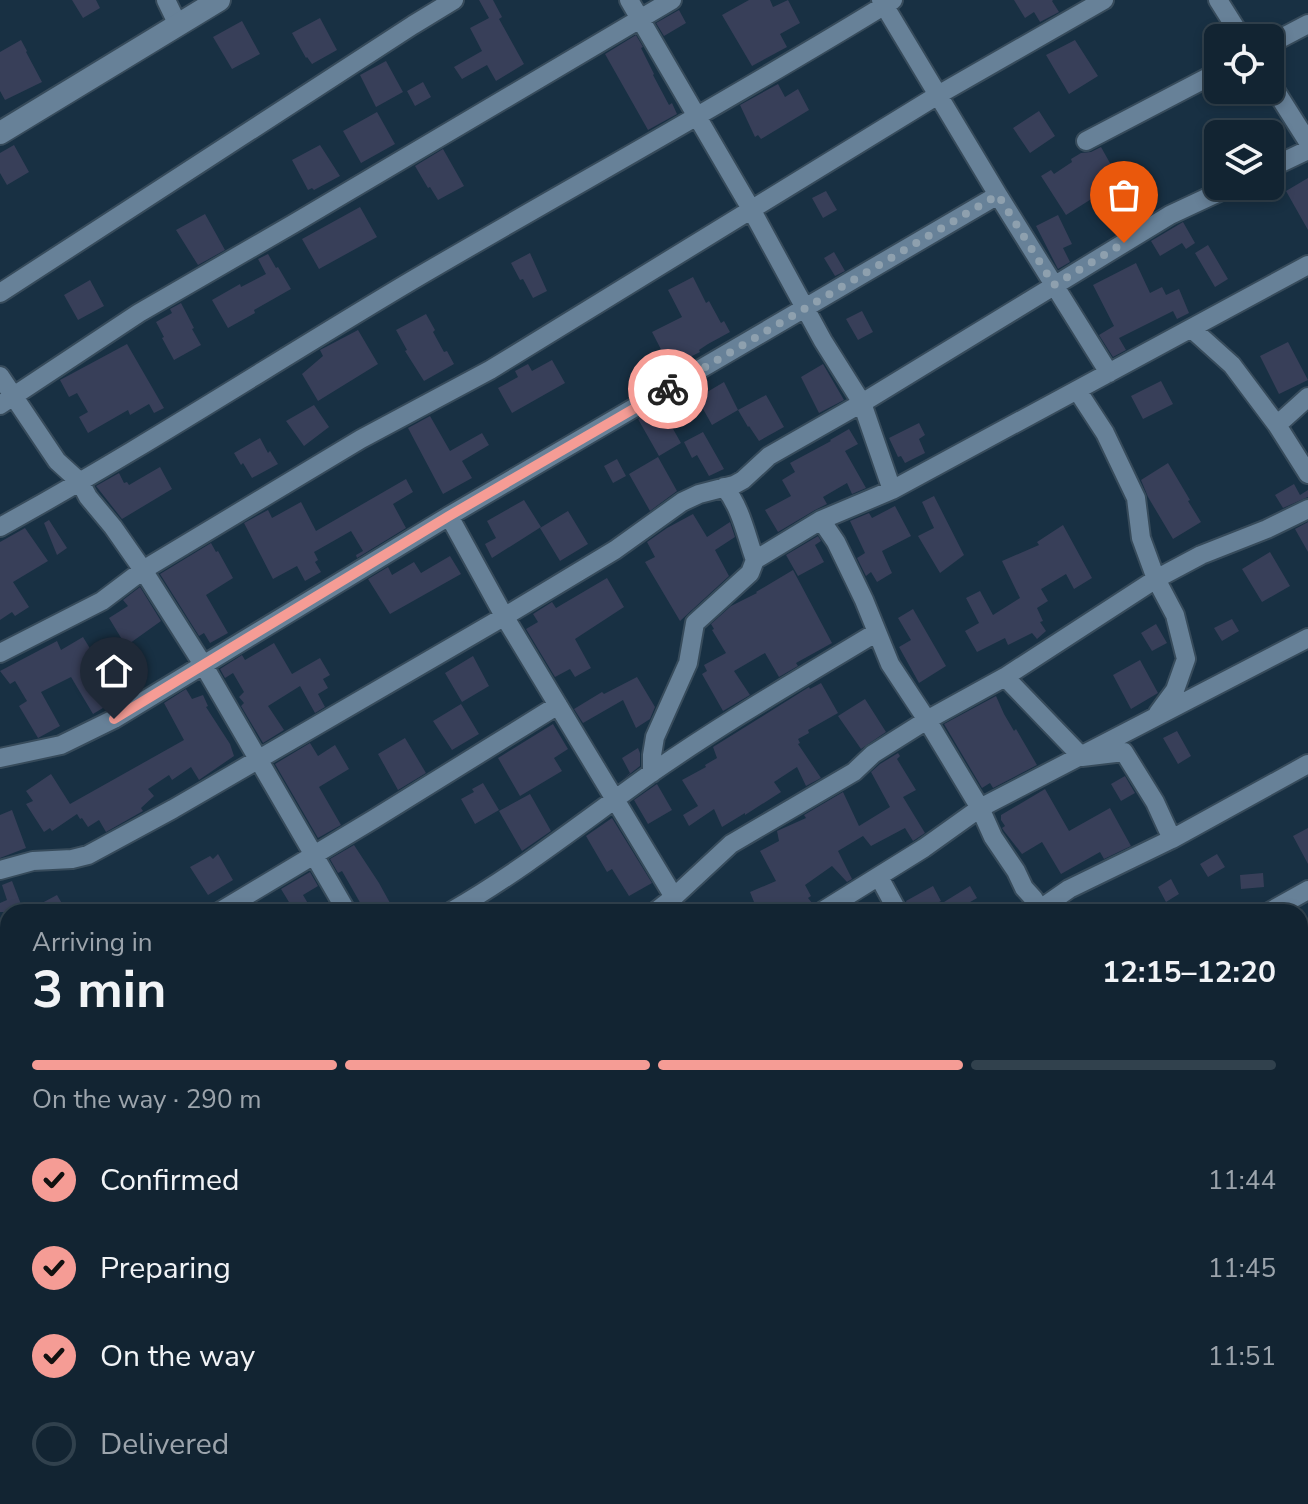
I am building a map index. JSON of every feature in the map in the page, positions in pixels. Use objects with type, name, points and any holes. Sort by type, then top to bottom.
[{"type":"street","points":[[166,0],[178,25]]},
{"type":"street","points":[[0,133],[219,0]]},
{"type":"street","points":[[0,293],[454,0]]},
{"type":"street","points":[[629,0],[751,209],[823,341],[862,403],[892,490]]},
{"type":"street","points":[[8,401],[139,313],[672,0]]},
{"type":"street","points":[[0,653],[102,601],[143,570],[361,439],[490,370],[938,95],[1104,0]]},
{"type":"street","points":[[1218,0],[1233,24]]},
{"type":"street","points":[[0,527],[886,2],[998,195],[1109,373]]},
{"type":"street","points":[[1284,37],[1308,24]]},
{"type":"street","points":[[1086,141],[1204,79]]},
{"type":"street","points":[[1284,104],[1308,142]]},
{"type":"street","points":[[1284,161],[1308,150]]},
{"type":"street","points":[[0,758],[61,745],[87,733],[204,666],[449,516],[998,195]]},
{"type":"street","points":[[0,870],[33,861],[88,855],[259,761],[615,550],[682,502],[743,480],[769,456],[862,403],[1170,215],[1204,199]]},
{"type":"street","points":[[652,773],[655,737],[688,663],[695,623],[750,573],[755,560],[821,520],[892,490],[1308,265]]},
{"type":"street","points":[[1192,329],[1232,365],[1277,425],[1308,474]]},
{"type":"street","points":[[0,376],[8,401],[57,461],[80,482],[143,570],[204,666],[343,904]]},
{"type":"street","points":[[1077,390],[1105,433],[1136,498],[1141,538],[1156,579],[1175,615],[1186,659],[1175,690],[1154,719]]},
{"type":"street","points":[[1277,425],[1308,397]]},
{"type":"street","points":[[724,487],[739,510],[755,560]]},
{"type":"street","points":[[665,904],[731,844],[854,772],[873,754],[1005,677],[1156,579],[1201,555],[1308,509]]},
{"type":"street","points":[[449,516],[504,616],[674,897]]},
{"type":"street","points":[[821,520],[836,542],[890,664],[980,808],[993,837],[1034,904]]},
{"type":"street","points":[[464,904],[549,848],[652,773],[877,632]]},
{"type":"street","points":[[834,904],[924,848],[980,808],[1308,638]]},
{"type":"street","points":[[1005,677],[1082,757]]},
{"type":"street","points":[[232,904],[558,705]]},
{"type":"street","points":[[1082,757],[1124,752],[1155,802],[1172,839]]},
{"type":"street","points":[[1047,904],[1069,889],[1172,839],[1308,764]]},
{"type":"street","points":[[879,877],[894,904]]},
{"type":"street","points":[[1283,904],[1308,890]]},
{"type":"building","points":[[72,0],[96,0],[100,8],[83,18]]},
{"type":"building","points":[[479,0],[493,0],[502,17],[499,19],[524,64],[496,81],[487,65],[462,79],[454,67],[482,51],[470,28],[489,18]]},
{"type":"building","points":[[749,0],[770,0],[773,7],[788,0],[800,23],[780,34],[787,47],[752,66],[722,15]]},
{"type":"building","points":[[1014,0],[1053,0],[1059,12],[1040,22],[1034,12],[1025,18]]},
{"type":"building","points":[[679,10],[686,23],[664,36],[656,23]]},
{"type":"building","points":[[320,18],[337,50],[312,64],[292,33]]},
{"type":"building","points":[[242,21],[260,54],[232,69],[213,37]]},
{"type":"building","points":[[636,35],[653,75],[677,114],[648,130],[605,54]]},
{"type":"building","points":[[21,40],[42,82],[5,100],[0,91],[0,52]]},
{"type":"building","points":[[1075,40],[1098,76],[1069,94],[1046,55]]},
{"type":"building","points":[[386,61],[403,92],[376,107],[360,75]]},
{"type":"building","points":[[423,82],[431,97],[415,106],[407,91]]},
{"type":"building","points":[[778,84],[785,97],[798,89],[809,110],[761,139],[758,135],[755,137],[740,105]]},
{"type":"building","points":[[1039,111],[1055,136],[1030,153],[1013,128]]},
{"type":"building","points":[[377,112],[395,144],[361,163],[343,131]]},
{"type":"building","points":[[14,145],[29,172],[7,185],[0,173],[0,153]]},
{"type":"building","points":[[320,145],[340,176],[314,190],[308,190],[292,160]]},
{"type":"building","points":[[1101,147],[1120,181],[1066,215],[1041,176],[1051,170],[1054,174],[1081,153]]},
{"type":"building","points":[[443,149],[464,186],[438,200],[415,166]]},
{"type":"building","points":[[1308,178],[1308,230],[1286,191]]},
{"type":"building","points":[[826,191],[837,210],[823,218],[812,198]]},
{"type":"building","points":[[360,207],[377,237],[319,269],[302,239]]},
{"type":"building","points":[[205,214],[225,250],[198,265],[176,230]]},
{"type":"building","points":[[1058,215],[1072,244],[1063,248],[1070,262],[1058,269],[1036,226]]},
{"type":"building","points":[[1183,222],[1195,243],[1186,249],[1182,243],[1160,256],[1151,241]]},
{"type":"building","points":[[1208,245],[1228,279],[1215,287],[1195,253]]},
{"type":"building","points":[[834,252],[845,271],[835,276],[824,258]]},
{"type":"building","points":[[530,253],[547,291],[533,298],[511,263]]},
{"type":"building","points":[[268,254],[291,289],[228,328],[212,300],[266,274],[258,259]]},
{"type":"building","points":[[1136,263],[1150,293],[1162,287],[1166,295],[1179,289],[1189,313],[1177,319],[1173,311],[1119,338],[1126,350],[1113,357],[1099,335],[1114,326],[1093,285]]},
{"type":"building","points":[[693,277],[706,303],[709,301],[721,323],[724,321],[730,332],[672,366],[652,332],[682,317],[668,290]]},
{"type":"building","points":[[90,280],[104,306],[78,320],[64,295]]},
{"type":"building","points":[[181,303],[201,345],[174,360],[156,322],[172,313],[170,309]]},
{"type":"building","points":[[862,311],[873,332],[858,340],[846,319]]},
{"type":"building","points":[[426,314],[444,352],[447,351],[454,364],[424,381],[396,330]]},
{"type":"building","points":[[358,330],[378,364],[318,401],[302,374],[323,356],[320,350]]},
{"type":"building","points":[[1288,342],[1308,380],[1279,394],[1260,356]]},
{"type":"building","points":[[127,344],[164,408],[154,413],[149,404],[130,415],[128,410],[88,433],[79,417],[88,412],[77,393],[69,397],[60,380]]},
{"type":"building","points":[[552,360],[565,383],[512,413],[498,388],[518,377],[515,371],[528,364],[532,371]]},
{"type":"building","points":[[823,364],[844,400],[819,413],[801,377]]},
{"type":"building","points":[[1161,381],[1173,404],[1143,419],[1131,396]]},
{"type":"building","points":[[724,382],[738,410],[712,425],[697,398]]},
{"type":"building","points":[[766,395],[784,427],[759,441],[738,410]]},
{"type":"building","points":[[314,405],[329,427],[304,446],[286,421]]},
{"type":"building","points":[[660,406],[681,443],[659,456],[638,419]]},
{"type":"building","points":[[430,416],[450,451],[482,433],[489,445],[462,461],[472,478],[443,494],[408,428]]},
{"type":"building","points":[[919,423],[925,435],[919,439],[925,453],[905,463],[901,456],[898,457],[889,438]]},
{"type":"building","points":[[849,429],[858,444],[845,451],[866,488],[852,494],[847,483],[823,497],[827,504],[778,532],[765,510],[791,496],[782,480],[795,472],[790,463]]},
{"type":"building","points":[[703,432],[724,469],[709,476],[697,455],[692,458],[684,442]]},
{"type":"building","points":[[260,438],[278,464],[252,478],[234,453]]},
{"type":"building","points":[[658,457],[677,491],[650,511],[629,474]]},
{"type":"building","points":[[617,459],[626,476],[613,483],[604,466]]},
{"type":"building","points":[[1168,463],[1201,522],[1173,539],[1141,480]]},
{"type":"building","points":[[160,467],[172,489],[122,519],[96,486],[119,473],[124,483],[129,485]]},
{"type":"building","points":[[406,479],[413,492],[393,504],[406,528],[357,558],[356,555],[363,551],[351,531],[314,552],[321,572],[305,581],[297,566],[273,579],[244,523],[268,510],[272,518],[301,502],[316,531]]},
{"type":"building","points":[[1294,484],[1300,495],[1308,490],[1308,497],[1283,508],[1275,495]]},
{"type":"building","points":[[934,496],[964,555],[940,573],[918,536],[934,528],[922,502]]},
{"type":"building","points":[[524,500],[541,527],[492,558],[485,544],[496,538],[487,521]]},
{"type":"building","points":[[895,506],[911,536],[882,551],[892,573],[877,582],[871,572],[866,576],[857,558],[865,553],[850,521],[869,513],[872,518]]},
{"type":"building","points":[[568,511],[588,544],[560,561],[540,528]]},
{"type":"building","points":[[693,514],[707,537],[730,522],[735,537],[715,550],[729,576],[680,621],[645,562],[655,557],[647,542]]},
{"type":"building","points":[[49,520],[67,548],[57,555],[44,523]]},
{"type":"building","points":[[1308,522],[1308,552],[1295,529]]},
{"type":"building","points":[[1063,525],[1092,578],[1074,589],[1066,574],[1041,589],[1048,601],[1037,608],[1046,631],[1037,639],[1032,633],[1008,645],[1005,638],[977,652],[965,631],[979,623],[966,598],[980,591],[993,615],[1020,598],[1002,561],[1039,545],[1037,542]]},
{"type":"building","points":[[25,528],[48,561],[13,582],[29,607],[15,616],[12,612],[0,620],[0,542]]},
{"type":"building","points":[[818,536],[821,541],[815,545],[824,562],[798,576],[786,555]]},
{"type":"building","points":[[211,543],[233,578],[206,595],[228,633],[210,643],[204,633],[199,636],[160,574]]},
{"type":"building","points":[[1270,552],[1290,586],[1262,602],[1242,569]]},
{"type":"building","points":[[450,556],[461,574],[390,614],[368,579],[388,567],[392,575],[414,562],[421,573]]},
{"type":"building","points":[[793,570],[832,643],[796,663],[798,666],[779,677],[765,653],[734,671],[750,695],[723,711],[702,674],[707,671],[704,665],[726,653],[711,624],[731,606]]},
{"type":"building","points":[[607,578],[624,607],[575,639],[591,668],[575,677],[570,669],[555,677],[526,629],[538,622],[533,614],[552,602],[556,608]]},
{"type":"building","points":[[140,587],[161,621],[126,646],[109,618],[128,606],[123,600]]},
{"type":"building","points":[[913,609],[946,666],[919,683],[899,647],[911,640],[898,618]]},
{"type":"building","points":[[1232,619],[1239,631],[1222,641],[1214,628]]},
{"type":"building","points":[[1156,624],[1167,643],[1152,651],[1141,633]]},
{"type":"building","points":[[83,637],[97,660],[113,650],[124,669],[109,679],[121,697],[93,714],[71,677],[41,692],[60,726],[38,738],[19,706],[27,701],[15,681],[10,684],[0,671],[57,641],[61,650]]},
{"type":"building","points":[[274,643],[292,674],[320,658],[330,675],[323,679],[328,688],[318,694],[325,707],[315,713],[300,686],[268,706],[284,730],[263,743],[241,706],[244,703],[239,697],[244,692],[233,673],[225,678],[220,669],[242,655],[245,660]]},
{"type":"building","points":[[473,656],[489,686],[462,702],[445,673]]},
{"type":"building","points":[[1140,660],[1158,693],[1131,709],[1113,675]]},
{"type":"building","points":[[637,677],[655,707],[650,719],[636,728],[623,700],[583,723],[574,709],[602,692],[604,694]]},
{"type":"building","points":[[821,683],[838,713],[808,730],[809,733],[798,739],[798,744],[821,778],[806,786],[797,767],[774,782],[781,792],[745,815],[722,827],[714,809],[689,826],[683,815],[698,806],[682,780],[717,758],[713,747],[809,687]]},
{"type":"building","points":[[186,689],[192,699],[203,695],[206,707],[230,744],[234,756],[199,780],[191,767],[172,780],[169,775],[148,789],[154,796],[141,808],[143,811],[106,832],[99,820],[88,827],[77,814],[52,831],[50,828],[44,832],[26,804],[33,801],[26,791],[51,774],[70,804],[184,740],[164,703]]},
{"type":"building","points":[[996,696],[1014,731],[1016,729],[1037,765],[993,788],[990,783],[982,788],[944,724]]},
{"type":"building","points":[[865,699],[886,732],[861,749],[838,716]]},
{"type":"building","points":[[461,704],[479,734],[452,750],[433,721]]},
{"type":"building","points":[[553,724],[568,749],[554,758],[562,771],[520,796],[498,758]]},
{"type":"building","points":[[1177,731],[1191,756],[1178,764],[1163,738]]},
{"type":"building","points":[[405,738],[426,773],[398,790],[378,754]]},
{"type":"building","points":[[310,743],[318,756],[335,745],[349,769],[319,787],[341,825],[318,838],[275,764]]},
{"type":"building","points":[[638,748],[640,766],[622,780],[630,773],[622,758]]},
{"type":"building","points":[[898,753],[900,756],[897,759],[916,790],[903,797],[925,833],[913,841],[905,828],[871,846],[863,836],[838,851],[852,879],[847,882],[832,866],[805,885],[813,904],[755,904],[750,892],[776,881],[760,851],[779,841],[777,831],[806,818],[804,815],[843,792],[859,826],[890,807],[871,772]]},
{"type":"building","points":[[1125,776],[1135,793],[1121,801],[1111,784]]},
{"type":"building","points":[[483,783],[499,810],[475,824],[461,799]]},
{"type":"building","points":[[657,784],[672,810],[648,824],[634,800]]},
{"type":"building","points":[[1045,789],[1069,831],[1110,808],[1131,846],[1104,859],[1100,852],[1061,874],[1042,842],[1022,854],[1002,828],[1005,826],[1001,815]]},
{"type":"building","points":[[530,794],[551,831],[522,851],[499,811]]},
{"type":"building","points":[[12,810],[26,848],[0,858],[0,815]]},
{"type":"building","points":[[612,818],[652,883],[629,896],[612,869],[607,872],[586,836]]},
{"type":"building","points":[[1308,828],[1308,864],[1293,836]]},
{"type":"building","points":[[354,845],[391,904],[361,904],[342,871],[338,873],[330,859]]},
{"type":"building","points":[[218,854],[233,880],[208,895],[190,867],[210,856],[213,859]]},
{"type":"building","points":[[1217,854],[1225,867],[1208,877],[1200,864]]},
{"type":"building","points":[[310,872],[318,886],[303,895],[308,904],[290,904],[281,889]]},
{"type":"building","points":[[1263,873],[1264,887],[1241,889],[1240,875]]},
{"type":"building","points":[[1171,879],[1179,894],[1166,902],[1158,887]]},
{"type":"building","points":[[12,881],[21,904],[0,904],[7,900],[2,885]]},
{"type":"building","points":[[933,886],[941,901],[935,904],[907,904],[906,901]]},
{"type":"building","points":[[970,886],[977,898],[967,904],[944,902]]},
{"type":"building","points":[[57,895],[62,904],[40,904]]},
{"type":"way so far","points":[[668,389],[998,195],[1054,285],[1124,243]]},
{"type":"route","points":[[114,719],[449,516],[668,389]]}]
